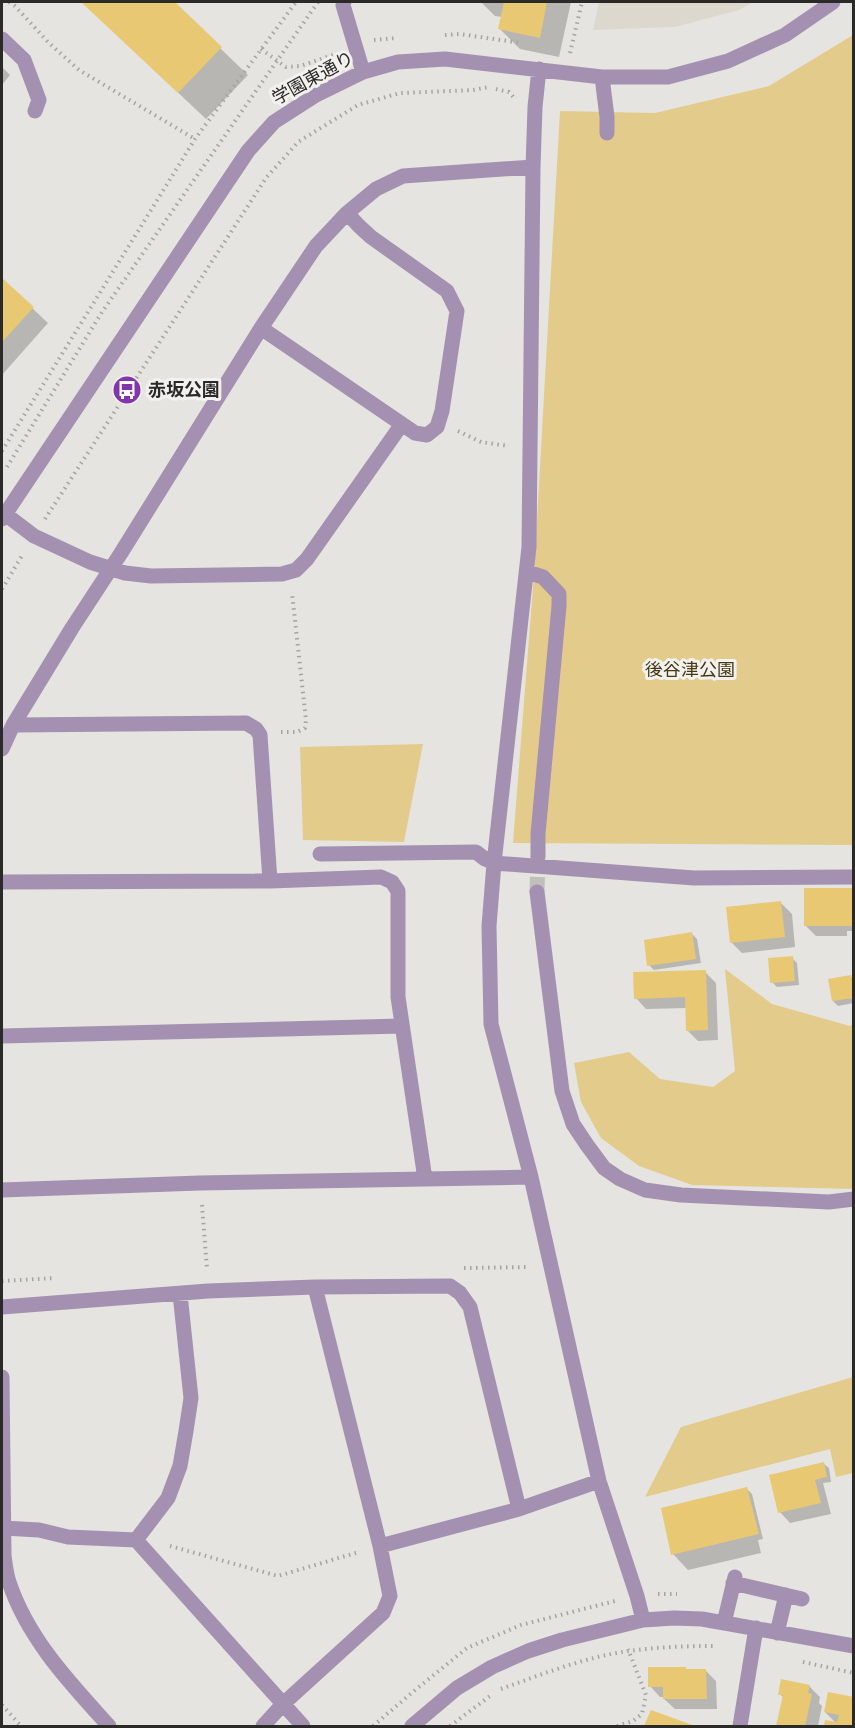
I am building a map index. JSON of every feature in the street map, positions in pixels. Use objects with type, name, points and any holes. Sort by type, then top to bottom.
[{"type":"street","points":[[344,2],[363,72]]},
{"type":"street","name":"学園東通り","points":[[3,516],[248,151],[274,122],[316,95],[363,72],[398,62],[445,59],[602,77],[668,77],[728,61],[785,35],[833,2]]},
{"type":"street","points":[[2,39],[24,60],[39,100],[35,111]]},
{"type":"street","points":[[539,69],[533,167],[529,547],[494,863],[489,926],[491,1024],[531,1177],[599,1481],[643,1620]]},
{"type":"street","points":[[602,77],[607,133]]},
{"type":"street","points":[[2,749],[13,725],[72,628],[261,328],[316,246],[347,213],[376,189],[403,176],[533,167]]},
{"type":"street","points":[[261,328],[416,433],[427,435],[437,428],[457,311],[447,291],[371,237],[347,213]]},
{"type":"street","points":[[3,516],[34,536],[110,569],[151,576],[282,574],[296,570],[307,559],[402,424]]},
{"type":"street","points":[[527,572],[543,577],[559,594],[560,606],[538,834],[538,856]]},
{"type":"street","points":[[13,725],[246,723],[256,729],[260,735],[270,881]]},
{"type":"street","points":[[320,854],[476,852],[494,863],[694,878],[854,878]]},
{"type":"street","points":[[2,882],[270,881],[381,877],[392,882],[398,891],[398,997],[425,1179]]},
{"type":"street","points":[[537,892],[562,1091],[573,1124],[604,1168],[620,1179],[645,1190],[681,1195],[829,1202],[854,1199]]},
{"type":"street","points":[[2,1036],[402,1026]]},
{"type":"street","points":[[2,1190],[200,1183],[531,1177]]},
{"type":"street","points":[[2,1308],[208,1291],[450,1286],[460,1293],[470,1307],[519,1509]]},
{"type":"street","points":[[264,1726],[283,1704],[383,1613],[390,1596],[380,1546],[315,1287]]},
{"type":"street","points":[[136,1540],[168,1498],[180,1466],[191,1398],[180,1294]]},
{"type":"street","points":[[2,1377],[3,1528],[4,1554],[9,1581],[32,1632],[62,1674],[109,1726]]},
{"type":"street","points":[[380,1546],[519,1509],[599,1481]]},
{"type":"street","points":[[3,1528],[39,1530],[68,1538],[136,1540],[303,1726]]},
{"type":"street","points":[[724,1623],[734,1580],[802,1599]]},
{"type":"street","points":[[777,1633],[786,1595]]},
{"type":"street","points":[[412,1726],[457,1688],[492,1667],[528,1651],[562,1640],[643,1620],[674,1618],[724,1623],[854,1646]]},
{"type":"street","points":[[740,1726],[756,1628]]},
{"type":"path","points":[[9,2],[48,42],[79,69],[195,140]]},
{"type":"path","points":[[2,451],[195,140],[296,2]]},
{"type":"path","points":[[2,477],[102,312],[318,2]]},
{"type":"path","points":[[569,55],[582,2]]},
{"type":"path","points":[[439,422],[482,442],[514,447]]},
{"type":"path","points":[[256,729],[273,733],[297,732],[305,728],[290,572]]},
{"type":"path","points":[[200,1183],[208,1291]]},
{"type":"path","points":[[136,1540],[171,1546],[278,1576],[380,1546]]},
{"type":"path","points":[[616,1726],[633,1721],[642,1714],[646,1695],[618,1626]]},
{"type":"path","points":[[450,1726],[497,1691],[551,1670],[604,1656],[629,1651],[683,1646],[717,1646],[753,1651]]},
{"type":"path","points":[[798,1661],[854,1673]]},
{"type":"path","points":[[2,1705],[21,1726]]},
{"type":"shaded area","points":[[599,2],[753,2],[739,10],[675,27],[593,30]]},
{"type":"green space","name":"後谷津公園","points":[[853,35],[853,845],[513,843],[534,574],[560,111],[655,113],[769,86]]},
{"type":"green space","points":[[423,744],[404,842],[303,840],[300,747]]},
{"type":"green space","points":[[725,969],[772,1004],[850,1026],[853,1024],[853,1189],[692,1185],[639,1166],[601,1138],[581,1102],[574,1063],[629,1052],[660,1079],[713,1087],[735,1071]]},
{"type":"green space","points":[[853,1377],[853,1473],[836,1477],[830,1449],[645,1497],[681,1427]]},
{"type":"building","points":[[81,2],[175,2],[222,47],[178,93]]},
{"type":"building","points":[[504,2],[547,2],[540,38],[498,29]]},
{"type":"building","points":[[2,278],[34,307],[2,342]]},
{"type":"building","points":[[804,888],[854,888],[854,926],[804,926]]},
{"type":"building","points":[[781,901],[785,937],[730,943],[726,907]]},
{"type":"building","points":[[692,932],[696,959],[647,966],[644,940]]},
{"type":"building","points":[[793,956],[795,981],[770,983],[768,958]]},
{"type":"building","points":[[706,970],[708,1030],[686,1031],[685,997],[634,999],[633,972]]},
{"type":"building","points":[[851,975],[854,998],[832,1001],[828,979]]},
{"type":"building","points":[[824,1462],[827,1477],[815,1480],[821,1503],[778,1513],[769,1475]]},
{"type":"building","points":[[747,1487],[759,1534],[671,1555],[661,1508]]},
{"type":"building","points":[[648,1667],[706,1669],[707,1699],[663,1699],[663,1687],[648,1687]]},
{"type":"building","points":[[781,1679],[810,1685],[808,1693],[812,1694],[805,1726],[776,1726],[783,1695],[778,1695]]},
{"type":"building","points":[[828,1692],[854,1697],[854,1726],[824,1726],[825,1720],[837,1722],[839,1715],[824,1712]]},
{"type":"building","points":[[651,1710],[695,1726],[644,1726]]},
{"type":"tunnel","points":[[537,892],[538,856]]},
{"type":"place","name":"赤坂公園","points":[[127,390]]}]
